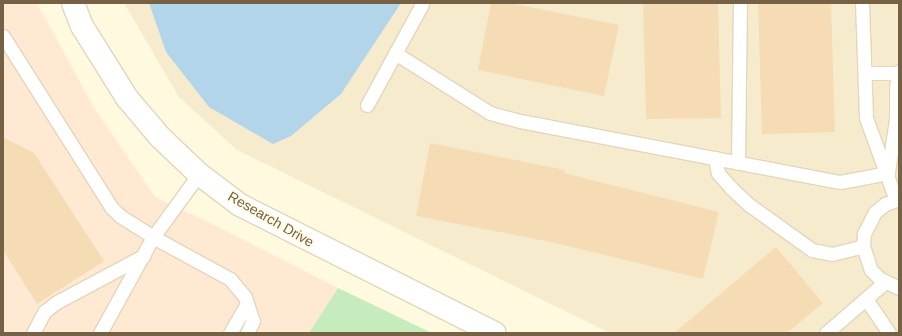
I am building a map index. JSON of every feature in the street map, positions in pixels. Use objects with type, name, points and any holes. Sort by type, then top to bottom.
[{"type":"street","name":"Research Drive","points":[[73,3],[82,26],[127,98],[160,137],[199,174],[240,205],[495,333]]},
{"type":"lane","points":[[738,162],[740,3]]},
{"type":"lane","points":[[862,3],[866,118],[898,200],[875,212],[864,234],[863,246],[871,270],[885,282],[899,288]]},
{"type":"lane","points":[[367,104],[422,4]]},
{"type":"lane","points":[[3,36],[111,207],[120,216],[153,237],[230,279],[245,297],[253,321],[247,333]]},
{"type":"lane","points":[[395,53],[490,113],[520,122],[840,182],[888,173]]},
{"type":"lane","points":[[865,73],[899,72],[896,87],[896,119],[888,173]]},
{"type":"lane","points":[[715,158],[718,173],[731,188],[748,204],[812,250],[832,254],[863,246]]},
{"type":"lane","points":[[100,333],[153,237],[199,174]]},
{"type":"lane","points":[[33,333],[44,312],[57,302],[143,256]]},
{"type":"lane","points":[[826,333],[885,282]]},
{"type":"lane","points":[[866,299],[888,333]]},
{"type":"lane","points":[[230,333],[247,303]]},
{"type":"shaded area","points":[[3,3],[37,3],[94,108],[155,197],[208,222],[338,288],[309,333],[3,333]]},
{"type":"shaded area","points":[[124,3],[899,3],[899,333],[610,333],[237,150],[179,97]]},
{"type":"green space","points":[[338,288],[432,333],[309,333]]},
{"type":"water","points":[[149,3],[401,3],[341,94],[291,136],[273,144],[209,107],[166,52]]},
{"type":"building","points":[[491,3],[510,3],[619,25],[604,96],[478,70]]},
{"type":"building","points":[[643,3],[718,3],[721,118],[646,119]]},
{"type":"building","points":[[758,3],[831,3],[835,132],[762,134]]},
{"type":"building","points":[[3,137],[34,153],[104,261],[37,304],[3,250]]},
{"type":"building","points":[[430,143],[565,170],[564,173],[719,212],[703,279],[551,242],[416,216]]},
{"type":"building","points":[[776,247],[823,303],[787,333],[674,333]]}]
